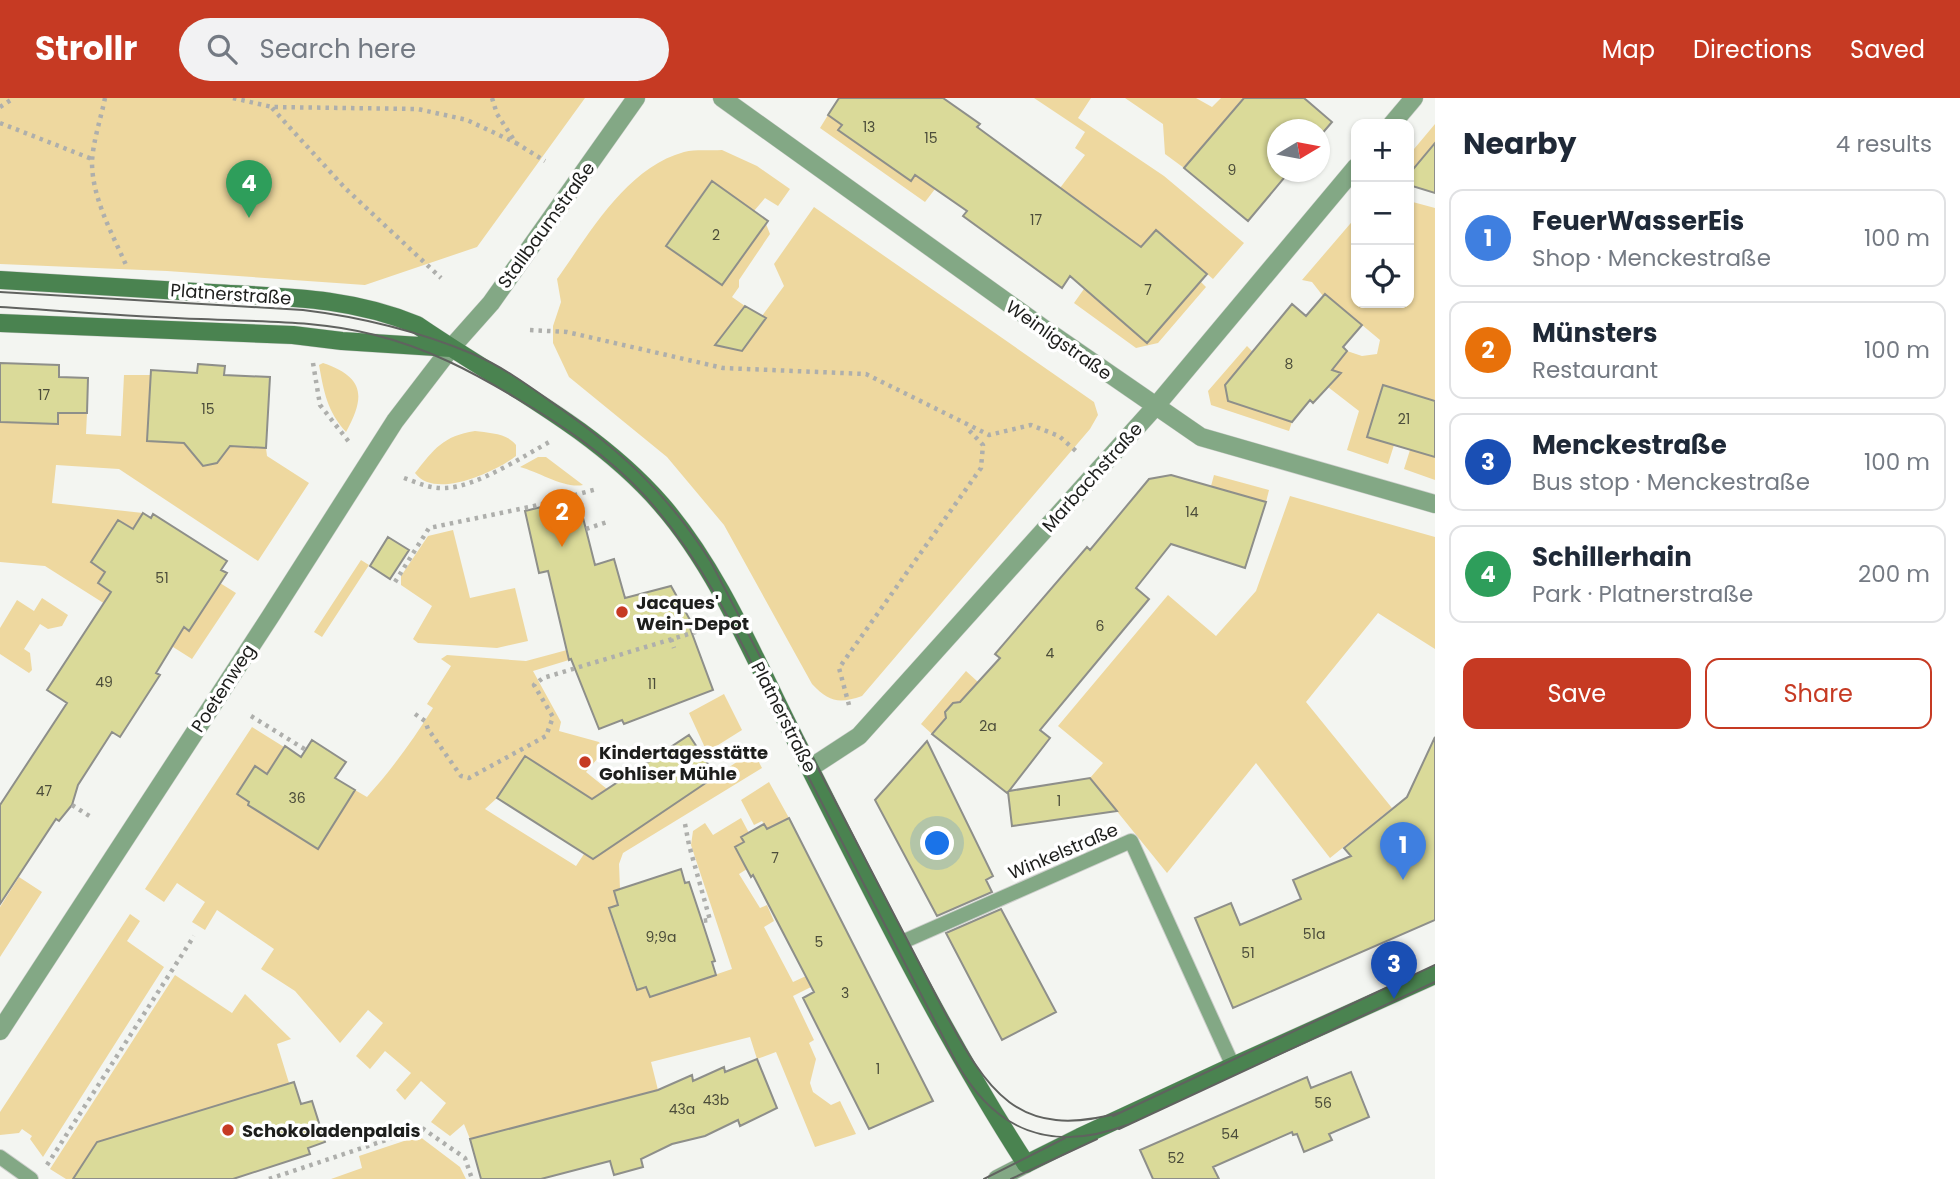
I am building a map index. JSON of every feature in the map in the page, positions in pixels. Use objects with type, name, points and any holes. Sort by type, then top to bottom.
[{"type":"main road","name":"Platnerstraße","points":[[0,279],[352,304],[392,314],[417,325],[576,427],[624,467],[660,502],[690,542],[718,588],[900,943],[984,1097],[1027,1164]]},
{"type":"main road","name":"Platnerstraße","points":[[0,323],[293,335],[451,348]]},
{"type":"main road","points":[[1027,1164],[1233,1066],[1435,975]]},
{"type":"street","name":"Stallbaumstraße","points":[[451,348],[491,303],[636,98]]},
{"type":"street","name":"Weinligstraße","points":[[722,98],[1201,437],[1435,504]]},
{"type":"street","points":[[1396,119],[1414,98]]},
{"type":"street","name":"Marbachstraße","points":[[810,768],[859,736],[1155,407],[1351,173]]},
{"type":"street","name":"Poetenweg","points":[[0,1031],[395,421],[451,348]]},
{"type":"street","points":[[997,1179],[1027,1164]]},
{"type":"lane","name":"Winkelstraße","points":[[900,943],[1132,841],[1233,1066]]},
{"type":"lane","points":[[0,1157],[31,1179]]},
{"type":"path","points":[[0,107],[14,98]]},
{"type":"path","points":[[105,98],[92,159],[93,181],[129,272]]},
{"type":"path","points":[[233,98],[272,107],[418,109],[467,120],[516,143],[545,161]]},
{"type":"path","points":[[492,98],[497,114],[516,143]]},
{"type":"path","points":[[272,107],[345,188],[441,278]]},
{"type":"path","points":[[0,123],[92,159]]},
{"type":"path","points":[[530,330],[567,332],[723,368],[866,374],[989,435],[1031,425],[1059,436],[1077,452]]},
{"type":"path","points":[[312,355],[320,405],[349,442]]},
{"type":"path","points":[[849,705],[839,668],[981,468],[983,445],[964,424]]},
{"type":"path","points":[[404,478],[427,487],[448,488],[482,478],[576,427]]},
{"type":"path","points":[[395,582],[429,528],[597,489]]},
{"type":"path","points":[[586,529],[610,521]]},
{"type":"path","points":[[415,714],[425,721],[461,776],[469,778],[546,736],[552,718],[547,704],[534,685],[543,678],[702,630]]},
{"type":"path","points":[[671,639],[674,648]]},
{"type":"path","points":[[251,716],[306,750]]},
{"type":"path","points":[[72,806],[91,817]]},
{"type":"path","points":[[685,824],[710,920],[702,921]]},
{"type":"path","points":[[45,1167],[194,936]]},
{"type":"path","points":[[269,1179],[422,1128],[465,1158],[472,1179]]},
{"type":"shaded area","points":[[0,98],[585,98],[477,247],[365,285],[167,271],[0,264]]},
{"type":"shaded area","points":[[1034,98],[1091,98],[1078,118],[1164,176],[1244,243],[1213,279],[1156,230],[1097,299],[1200,281],[1206,287],[1158,343],[1136,348],[1074,303],[1123,234],[1060,188],[1085,155],[1075,148],[1085,132]]},
{"type":"shaded area","points":[[1125,98],[1196,98],[1212,107],[1221,98],[1244,98],[1184,168],[1165,154],[1163,124]]},
{"type":"shaded area","points":[[828,115],[842,125],[839,130],[911,181],[915,175],[935,189],[925,202],[820,128]]},
{"type":"shaded area","points":[[1435,124],[1435,143],[1414,168],[1414,149]]},
{"type":"shaded area","points":[[722,150],[757,166],[790,189],[778,206],[765,198],[754,211],[711,181],[666,245],[722,285],[766,224],[770,234],[739,280],[739,287],[732,297],[745,306],[716,345],[742,351],[766,319],[762,316],[784,286],[774,264],[814,207],[1094,402],[1098,415],[1090,429],[862,696],[854,699],[829,698],[812,684],[724,525],[667,457],[569,377],[553,343],[553,326],[561,302],[557,279],[611,204],[644,172],[663,160],[689,151]]},
{"type":"shaded area","points":[[1414,202],[1435,208],[1435,401],[1382,386],[1368,437],[1394,445],[1388,464],[1347,450],[1359,411],[1328,387],[1326,377],[1347,351],[1362,356],[1377,354],[1380,340],[1325,294],[1323,296],[1312,282],[1302,280],[1351,223],[1351,308],[1414,308]]},
{"type":"shaded area","points":[[1247,346],[1253,352],[1225,385],[1228,401],[1292,422],[1289,431],[1211,405],[1208,391]]},
{"type":"shaded area","points":[[323,363],[347,375],[354,381],[357,389],[357,408],[346,432],[327,401],[319,365]]},
{"type":"shaded area","points":[[124,375],[151,375],[147,440],[266,448],[267,456],[309,483],[258,561],[119,469],[56,465],[52,503],[143,513],[133,529],[118,520],[91,562],[105,572],[98,584],[179,635],[184,627],[189,630],[220,583],[236,593],[192,659],[45,566],[0,562],[0,422],[58,413],[87,413],[86,434],[121,436]]},
{"type":"shaded area","points":[[475,431],[508,438],[516,445],[516,456],[480,476],[450,484],[424,481],[415,473],[447,440]]},
{"type":"shaded area","points":[[1410,450],[1435,457],[1435,480],[1404,469]]},
{"type":"shaded area","points":[[538,457],[546,457],[583,485],[568,485],[520,467]]},
{"type":"shaded area","points":[[1214,475],[1269,490],[1266,502],[1211,486]]},
{"type":"shaded area","points":[[1290,496],[1435,537],[1435,649],[1378,613],[1306,702],[1392,808],[1330,858],[1256,763],[1167,873],[1090,778],[1103,763],[1058,726],[1168,595],[1216,636],[1256,591]]},
{"type":"shaded area","points":[[453,530],[470,598],[515,588],[528,641],[497,648],[418,643],[413,639],[432,606],[401,585],[401,576],[428,536]]},
{"type":"shaded area","points":[[361,560],[369,565],[322,637],[314,632]]},
{"type":"shaded area","points":[[42,598],[68,615],[62,626],[48,629],[40,624],[24,649],[30,653],[32,670],[29,673],[0,654],[0,628],[17,600],[34,611]]},
{"type":"shaded area","points":[[567,650],[569,660],[533,671],[561,722],[559,731],[599,742],[604,751],[586,772],[607,789],[592,799],[525,756],[497,798],[485,809],[576,866],[584,854],[593,859],[753,751],[762,768],[623,853],[619,864],[620,889],[614,892],[618,905],[609,909],[636,990],[646,987],[650,997],[732,969],[691,845],[693,831],[705,823],[713,835],[741,818],[749,833],[742,836],[744,842],[735,847],[747,869],[739,874],[760,908],[767,905],[774,921],[764,927],[793,982],[806,976],[811,987],[793,996],[814,1040],[809,1043],[816,1059],[810,1083],[813,1092],[831,1105],[840,1101],[856,1134],[815,1147],[776,1052],[757,1059],[750,1037],[651,1062],[658,1090],[470,1139],[464,1124],[450,1136],[431,1122],[446,1103],[421,1081],[405,1100],[396,1090],[411,1073],[385,1051],[370,1069],[356,1056],[383,1023],[368,1010],[340,1043],[295,991],[261,969],[274,949],[217,910],[205,930],[192,922],[205,902],[177,883],[164,902],[145,889],[252,727],[284,747],[267,774],[255,766],[238,794],[249,802],[249,805],[318,849],[355,790],[367,797],[394,765],[433,708],[427,704],[451,666],[441,659],[447,655],[526,661]]},
{"type":"shaded area","points":[[966,671],[978,682],[960,702],[953,703],[945,712],[946,718],[932,734],[921,724]]},
{"type":"shaded area","points":[[724,694],[742,730],[707,752],[689,713]]},
{"type":"shaded area","points":[[769,782],[789,818],[767,829],[762,821],[754,825],[741,800]]},
{"type":"shaded area","points":[[19,877],[42,892],[0,957],[0,907]]},
{"type":"shaded area","points":[[130,914],[140,921],[127,941],[164,967],[43,1157],[30,1139],[32,1136],[22,1129],[19,1133],[0,1135],[0,1112]]},
{"type":"shaded area","points":[[175,975],[232,1013],[245,994],[291,1039],[277,1044],[289,1083],[102,1141],[73,1179],[66,1179],[50,1169]]},
{"type":"shaded area","points":[[419,1136],[460,1167],[466,1179],[331,1179],[362,1168],[359,1156]]},
{"type":"building","points":[[839,98],[943,98],[980,124],[977,127],[1141,247],[1156,230],[1207,274],[1147,343],[1070,276],[1062,288],[963,216],[967,211],[915,175],[911,181],[838,130],[842,125],[828,115]]},
{"type":"building","points":[[1244,98],[1304,98],[1328,119],[1267,119],[1267,182],[1281,182],[1248,221],[1184,168]]},
{"type":"building","points":[[1435,143],[1435,193],[1414,187],[1414,168]]},
{"type":"building","points":[[712,181],[768,221],[722,285],[666,246]]},
{"type":"building","points":[[1325,294],[1362,325],[1343,347],[1347,351],[1332,370],[1341,373],[1313,403],[1310,400],[1292,422],[1228,401],[1225,385],[1292,304],[1306,316]]},
{"type":"building","points":[[745,306],[766,318],[742,351],[715,345]]},
{"type":"building","points":[[0,363],[59,365],[59,377],[88,378],[87,413],[58,413],[58,424],[0,422]]},
{"type":"building","points":[[198,364],[225,366],[224,375],[270,377],[266,448],[230,446],[217,463],[203,466],[184,443],[147,441],[151,370],[197,373]]},
{"type":"building","points":[[1383,385],[1435,401],[1435,457],[1367,437]]},
{"type":"building","points":[[1171,475],[1266,502],[1245,568],[1171,544],[1136,588],[1149,599],[1040,730],[1050,738],[1009,791],[1090,778],[1117,811],[1012,826],[1008,792],[932,734],[946,718],[945,712],[953,703],[960,702],[1000,658],[995,654],[1087,547],[1090,550],[1149,479]]},
{"type":"building","points":[[578,498],[595,565],[614,559],[625,598],[671,586],[694,627],[690,628],[713,690],[624,724],[622,720],[599,729],[571,659],[569,660],[548,571],[539,573],[525,511]]},
{"type":"building","points":[[143,513],[151,518],[153,514],[227,561],[221,570],[227,573],[189,631],[184,627],[156,673],[160,675],[120,737],[112,732],[78,785],[72,805],[59,821],[56,819],[0,904],[0,805],[67,703],[47,690],[111,592],[98,583],[105,572],[91,562],[118,520],[133,529]]},
{"type":"building","points":[[388,537],[409,550],[390,579],[370,566]]},
{"type":"building","points":[[689,735],[716,776],[593,859],[497,798],[525,756],[592,799]]},
{"type":"building","points":[[1435,737],[1435,920],[1233,1008],[1195,918],[1231,903],[1240,925],[1301,899],[1293,880],[1351,856],[1344,848],[1407,797]]},
{"type":"building","points":[[312,740],[346,762],[335,778],[355,790],[318,849],[248,805],[249,802],[237,794],[255,766],[267,774],[285,746],[301,757]]},
{"type":"building","points":[[927,741],[993,876],[986,880],[992,892],[937,916],[875,800]]},
{"type":"building","points":[[789,818],[933,1101],[869,1129],[803,998],[814,992],[753,875],[751,877],[735,847],[744,842],[741,837],[764,824],[767,829]]},
{"type":"building","points":[[681,869],[685,883],[689,882],[702,921],[715,961],[712,962],[716,975],[650,997],[646,987],[637,990],[609,908],[618,905],[614,891]]},
{"type":"building","points":[[1001,909],[1056,1012],[1002,1040],[946,933]]},
{"type":"building","points":[[757,1059],[777,1108],[740,1126],[738,1120],[705,1136],[672,1144],[641,1159],[643,1167],[614,1175],[610,1161],[541,1179],[481,1179],[470,1139],[658,1090],[692,1075],[693,1081],[724,1067],[725,1072]]},
{"type":"building","points":[[1351,1072],[1369,1117],[1329,1134],[1332,1140],[1304,1152],[1297,1134],[1293,1135],[1292,1132],[1213,1167],[1219,1179],[1153,1179],[1140,1150],[1307,1077],[1311,1088]]},
{"type":"building","name":"Schokoladenpalais","points":[[294,1082],[301,1104],[312,1101],[325,1142],[308,1148],[310,1154],[233,1179],[73,1179],[97,1142]]},
{"type":"tram line","points":[[0,292],[303,310],[368,321],[431,338],[483,359],[522,381],[575,419],[640,473],[677,514],[711,562],[958,1037],[991,1085],[1009,1102],[1031,1114],[1056,1120],[1086,1120],[1122,1112]]},
{"type":"tram line","points":[[0,307],[151,317],[289,322],[354,330],[431,354],[499,388],[567,430],[615,467],[644,495],[690,554],[710,586],[747,653],[955,1060],[970,1084],[987,1104],[1006,1119],[1027,1130],[1049,1136],[1073,1137],[1127,1125]]},
{"type":"tram line","points":[[1113,1116],[1435,965]]},
{"type":"tram line","points":[[1119,1129],[1435,982]]},
{"type":"tram line","points":[[984,1179],[1065,1138]]},
{"type":"tram line","points":[[1011,1179],[1097,1139]]},
{"type":"place","name":"Schillerhain","points":[[249,218]]},
{"type":"place","name":"Münsters","points":[[562,547]]},
{"type":"place","name":"Jacques' Wein-Depot","points":[[622,612]]},
{"type":"place","name":"Kindertagesstätte Gohliser Mühle","points":[[585,762]]},
{"type":"place","name":"FeuerWasserEis","points":[[1403,880]]},
{"type":"place","name":"Menckestraße","points":[[1394,999]]},
{"type":"place","name":"Schokoladenpalais","points":[[228,1130]]}]
